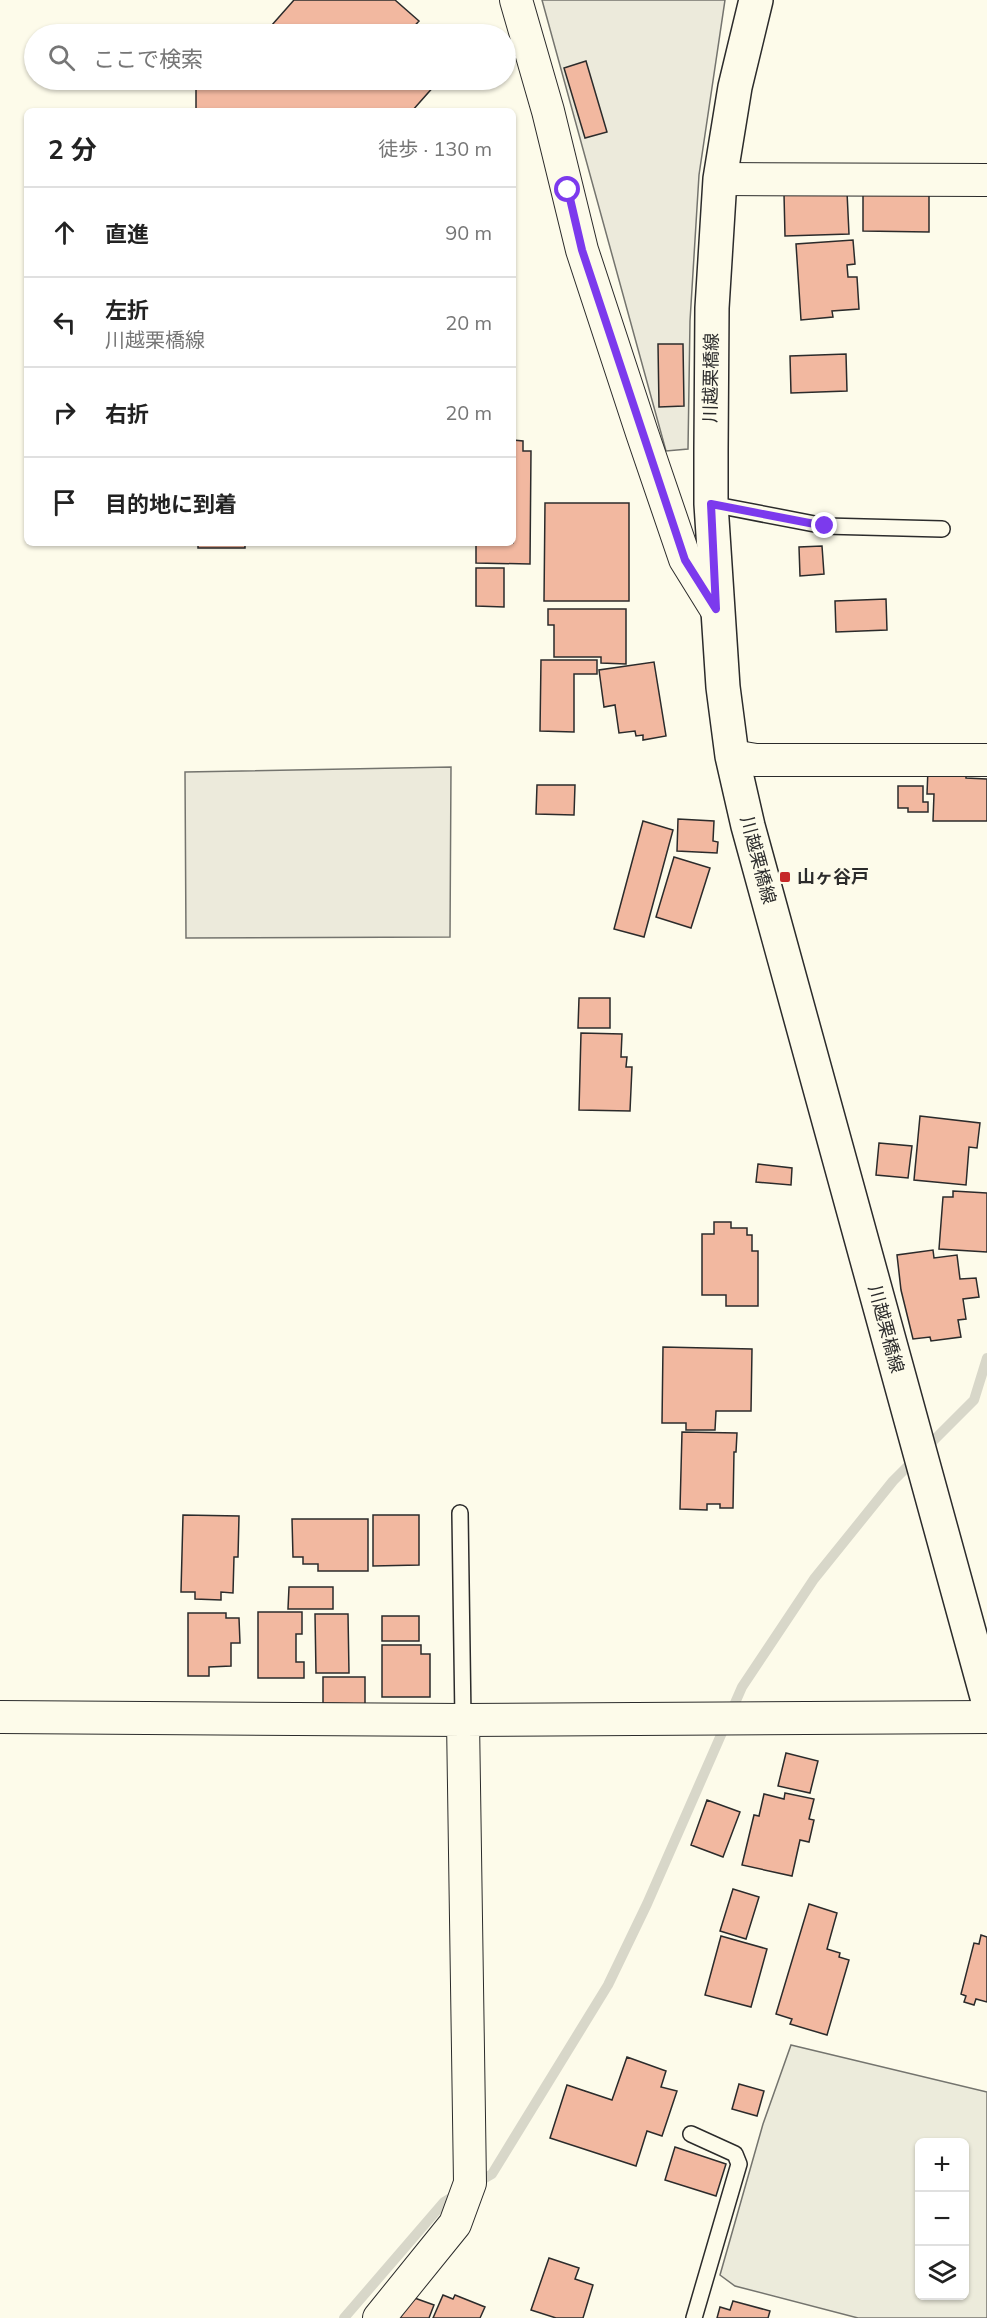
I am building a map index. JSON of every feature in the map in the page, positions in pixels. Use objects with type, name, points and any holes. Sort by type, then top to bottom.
[{"type":"main road","name":"川越栗橋線","points":[[756,0],[735,87],[720,179],[712,308],[711,504],[716,609],[732,756],[748,826],[987,1697]]},
{"type":"street","points":[[516,0],[548,111],[582,250],[638,422],[685,560],[716,609]]},
{"type":"street","points":[[720,179],[987,180]]},
{"type":"street","points":[[732,756],[756,760],[987,760]]},
{"type":"street","points":[[0,1717],[463,1720],[987,1717]]},
{"type":"street","points":[[379,2318],[455,2224],[470,2183],[463,1720]]},
{"type":"lane","points":[[711,504],[825,526],[942,529]]},
{"type":"lane","points":[[460,1513],[463,1720]]},
{"type":"lane","points":[[691,2134],[735,2154],[739,2163],[694,2318]]},
{"type":"shaded area","points":[[542,0],[725,0],[699,175],[690,321],[688,449],[666,451]]},
{"type":"shaded area","points":[[451,767],[450,937],[186,938],[185,772]]},
{"type":"shaded area","points":[[791,2045],[987,2092],[987,2318],[858,2318],[735,2286],[720,2275],[763,2124]]},
{"type":"building","points":[[294,0],[395,0],[419,21],[416,24],[273,24]]},
{"type":"building","points":[[586,61],[607,132],[585,138],[564,68]]},
{"type":"building","points":[[196,90],[431,90],[415,108],[196,108]]},
{"type":"building","points":[[847,192],[849,234],[785,236],[784,194]]},
{"type":"building","points":[[863,192],[929,193],[929,232],[863,231]]},
{"type":"building","points":[[853,240],[855,264],[847,265],[848,277],[857,277],[859,309],[832,311],[833,317],[801,320],[796,244]]},
{"type":"building","points":[[658,344],[683,344],[684,406],[659,407]]},
{"type":"building","points":[[846,354],[847,391],[791,393],[790,356]]},
{"type":"building","points":[[516,440],[523,441],[523,451],[531,451],[530,564],[476,563],[476,546],[516,546]]},
{"type":"building","points":[[545,503],[629,503],[629,601],[544,601]]},
{"type":"building","points":[[198,546],[245,546],[245,548],[198,548]]},
{"type":"building","points":[[822,546],[824,574],[800,576],[799,547]]},
{"type":"building","points":[[476,568],[504,568],[504,607],[476,606]]},
{"type":"building","points":[[886,599],[887,630],[836,632],[835,601]]},
{"type":"building","points":[[548,609],[626,609],[626,664],[601,663],[601,657],[554,657],[554,625],[548,625]]},
{"type":"building","points":[[541,660],[597,660],[597,674],[574,674],[574,732],[540,731]]},
{"type":"building","points":[[654,662],[666,736],[643,740],[643,735],[636,736],[635,731],[619,733],[615,705],[604,707],[599,670]]},
{"type":"building","points":[[928,769],[966,770],[966,778],[987,779],[987,821],[933,821],[934,794],[927,794]]},
{"type":"building","points":[[537,785],[575,785],[574,815],[536,814]]},
{"type":"building","points":[[898,786],[923,786],[923,802],[928,802],[928,812],[908,812],[908,808],[898,808]]},
{"type":"building","points":[[678,819],[714,821],[713,841],[718,842],[717,853],[677,851]]},
{"type":"building","points":[[643,821],[673,830],[644,937],[614,929]]},
{"type":"building","points":[[674,857],[710,868],[691,928],[656,917]]},
{"type":"building","points":[[579,998],[610,998],[610,1028],[578,1028]]},
{"type":"building","points":[[581,1033],[622,1034],[621,1057],[627,1057],[626,1067],[632,1067],[630,1111],[579,1110]]},
{"type":"building","points":[[920,1116],[980,1123],[977,1148],[969,1147],[966,1185],[914,1180]]},
{"type":"building","points":[[879,1143],[912,1146],[908,1178],[876,1175]]},
{"type":"building","points":[[758,1164],[792,1168],[791,1185],[756,1182]]},
{"type":"building","points":[[953,1191],[987,1193],[987,1252],[939,1249],[943,1197],[953,1197]]},
{"type":"building","points":[[714,1222],[731,1222],[731,1228],[747,1228],[747,1235],[752,1235],[752,1251],[758,1251],[758,1306],[726,1306],[726,1295],[702,1295],[702,1234],[714,1234]]},
{"type":"building","points":[[933,1250],[934,1258],[957,1255],[960,1279],[976,1278],[979,1297],[963,1299],[966,1319],[958,1320],[961,1337],[931,1341],[930,1337],[913,1339],[901,1290],[897,1255]]},
{"type":"building","points":[[663,1347],[752,1349],[751,1411],[716,1411],[715,1430],[686,1430],[686,1423],[662,1423]]},
{"type":"building","points":[[682,1432],[737,1433],[736,1452],[734,1452],[733,1508],[720,1508],[720,1504],[707,1504],[707,1510],[680,1509]]},
{"type":"building","points":[[183,1515],[239,1516],[238,1557],[234,1557],[233,1593],[221,1592],[221,1600],[195,1599],[195,1592],[181,1592]]},
{"type":"building","points":[[373,1515],[419,1515],[419,1565],[373,1566]]},
{"type":"building","points":[[292,1519],[368,1519],[368,1571],[318,1571],[318,1564],[303,1564],[303,1557],[293,1557]]},
{"type":"building","points":[[289,1587],[333,1587],[333,1609],[288,1609]]},
{"type":"building","points":[[258,1612],[302,1612],[302,1634],[296,1634],[296,1662],[304,1662],[304,1678],[258,1678]]},
{"type":"building","points":[[188,1613],[226,1613],[226,1618],[239,1618],[240,1643],[231,1643],[231,1666],[209,1667],[209,1676],[188,1676]]},
{"type":"building","points":[[315,1614],[348,1614],[349,1673],[316,1673]]},
{"type":"building","points":[[382,1616],[419,1616],[419,1641],[382,1641]]},
{"type":"building","points":[[382,1645],[421,1645],[421,1654],[430,1654],[430,1697],[382,1697]]},
{"type":"building","points":[[323,1677],[365,1677],[365,1704],[323,1703]]},
{"type":"building","points":[[786,1753],[818,1761],[810,1793],[778,1786]]},
{"type":"building","points":[[785,1793],[814,1799],[809,1819],[814,1820],[809,1842],[800,1840],[792,1876],[742,1865],[754,1815],[759,1816],[764,1794],[784,1799]]},
{"type":"building","points":[[707,1800],[740,1812],[723,1857],[691,1845]]},
{"type":"building","points":[[733,1889],[759,1897],[746,1939],[720,1931]]},
{"type":"building","points":[[809,1904],[837,1913],[827,1949],[840,1953],[839,1957],[849,1960],[827,2035],[790,2024],[792,2019],[776,2014]]},
{"type":"building","points":[[981,1935],[987,1937],[987,2002],[976,1999],[974,2005],[964,2002],[966,1996],[961,1994],[974,1943],[979,1944]]},
{"type":"building","points":[[721,1936],[767,1949],[751,2007],[705,1995]]},
{"type":"building","points":[[627,2057],[666,2071],[661,2087],[677,2091],[662,2136],[647,2131],[636,2166],[550,2138],[567,2085],[612,2100]]},
{"type":"building","points":[[739,2084],[764,2091],[757,2116],[732,2109]]},
{"type":"building","points":[[675,2147],[726,2164],[716,2196],[665,2180]]},
{"type":"building","points":[[549,2258],[579,2268],[575,2279],[593,2285],[583,2318],[556,2318],[531,2310]]},
{"type":"building","points":[[443,2295],[453,2299],[455,2295],[485,2307],[480,2318],[433,2318]]},
{"type":"building","points":[[409,2296],[434,2305],[429,2318],[400,2318]]},
{"type":"building","points":[[733,2301],[770,2311],[768,2318],[717,2318],[720,2307],[730,2310]]},
{"type":"waterway","points":[[473,2185],[492,2174],[608,1985],[647,1904],[742,1687],[814,1579],[893,1481],[974,1400],[987,1358]]},
{"type":"waterway","points":[[344,2318],[444,2202],[459,2193]]},
{"type":"place","name":"山ヶ谷戸","points":[[785,877]]},
{"type":"route","points":[[568,190],[582,250],[685,560],[716,609],[711,504],[825,526]]}]
